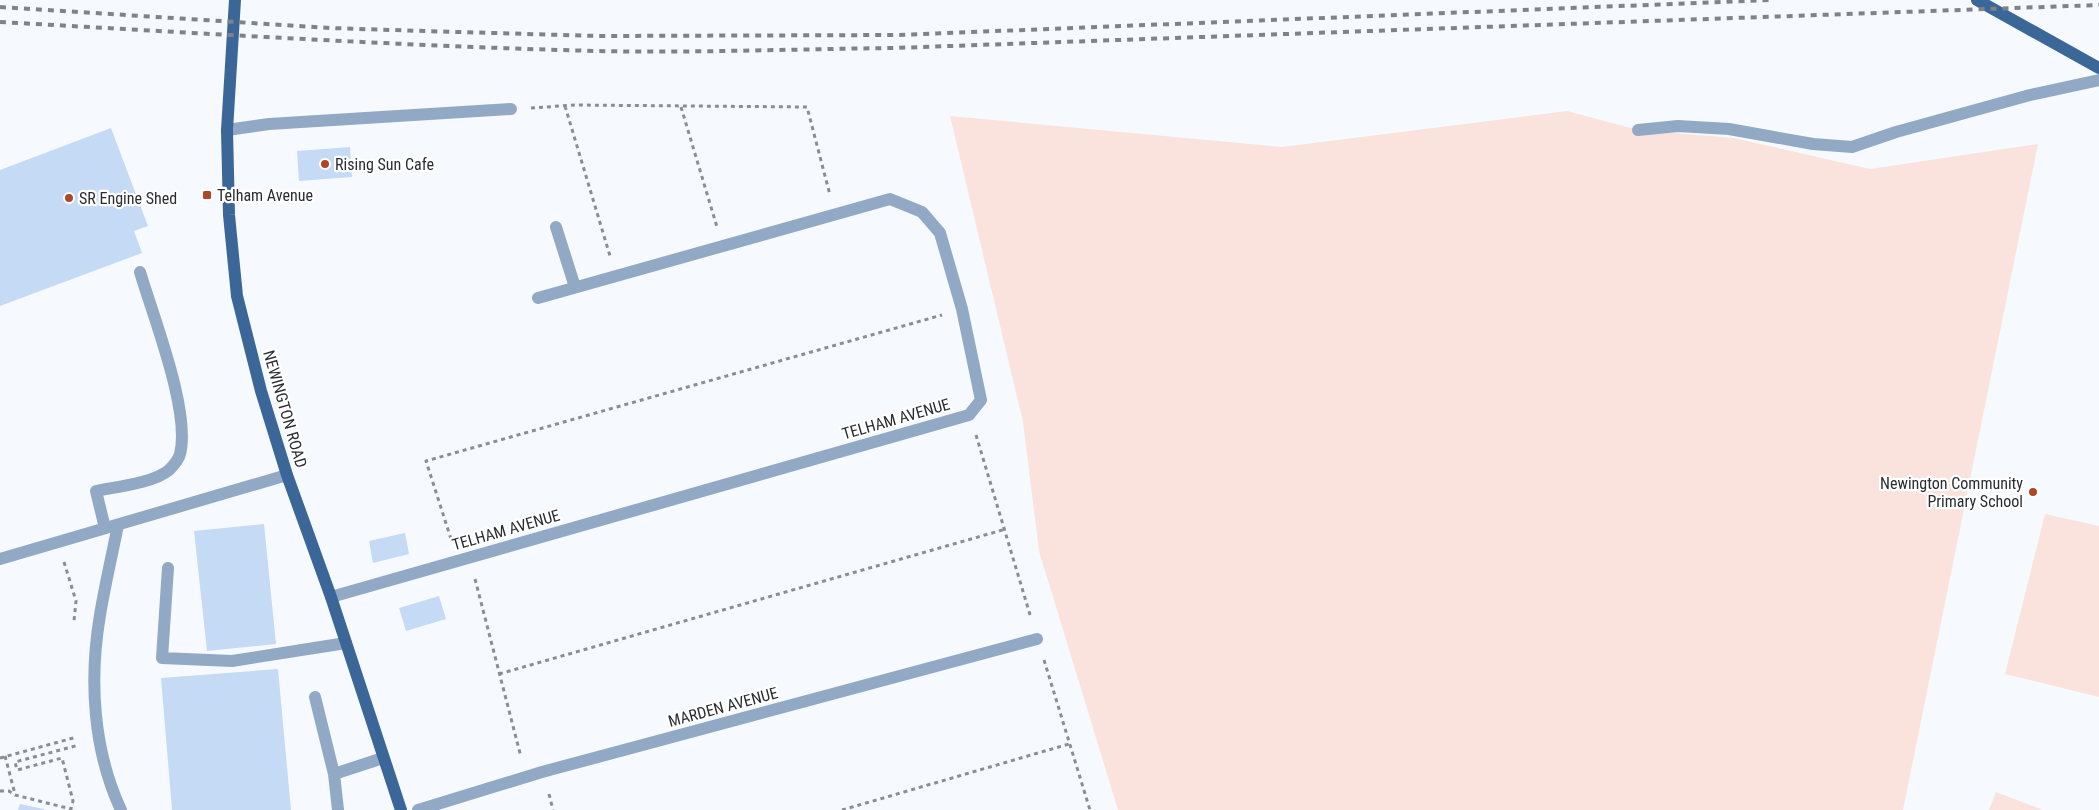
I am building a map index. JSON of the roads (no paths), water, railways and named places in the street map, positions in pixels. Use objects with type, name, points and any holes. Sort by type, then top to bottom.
[{"type":"main road","name":"NEWINGTON ROAD","points":[[235,0],[229,73],[227,130],[229,215],[237,296],[261,391],[287,475],[331,597],[401,810]]},
{"type":"main road","points":[[1977,0],[2099,68]]},
{"type":"street","points":[[1638,130],[1678,126],[1729,129],[1813,144],[1852,147],[1896,132],[2020,98],[2099,80]]},
{"type":"street","points":[[227,130],[269,124],[511,109]]},
{"type":"street","name":"TELHAM AVENUE","points":[[331,597],[969,414],[981,400],[962,309],[940,232],[922,212],[890,199],[538,298]]},
{"type":"street","points":[[556,226],[575,287]]},
{"type":"street","points":[[121,810],[111,788],[97,734],[94,692],[100,615],[111,526],[96,491],[145,480],[168,470],[180,456],[182,433],[178,395],[140,272]]},
{"type":"street","points":[[0,559],[287,475]]},
{"type":"street","points":[[168,568],[162,658],[232,661],[346,643]]},
{"type":"street","name":"MARDEN AVENUE","points":[[418,810],[526,777],[1037,639]]},
{"type":"street","points":[[315,697],[334,774],[338,810]]},
{"type":"street","points":[[334,774],[383,758]]},
{"type":"railway","points":[[0,7],[330,28],[424,31],[598,36],[898,35],[1771,0]]},
{"type":"railway","points":[[0,22],[448,46],[671,52],[894,48],[2099,5]]},
{"type":"place","name":"Rising Sun Cafe","points":[[325,164]]},
{"type":"place","name":"Telham Avenue","points":[[207,195]]},
{"type":"place","name":"SR Engine Shed","points":[[69,198]]},
{"type":"place","name":"Newington Community Primary School","points":[[2033,492]]}]
